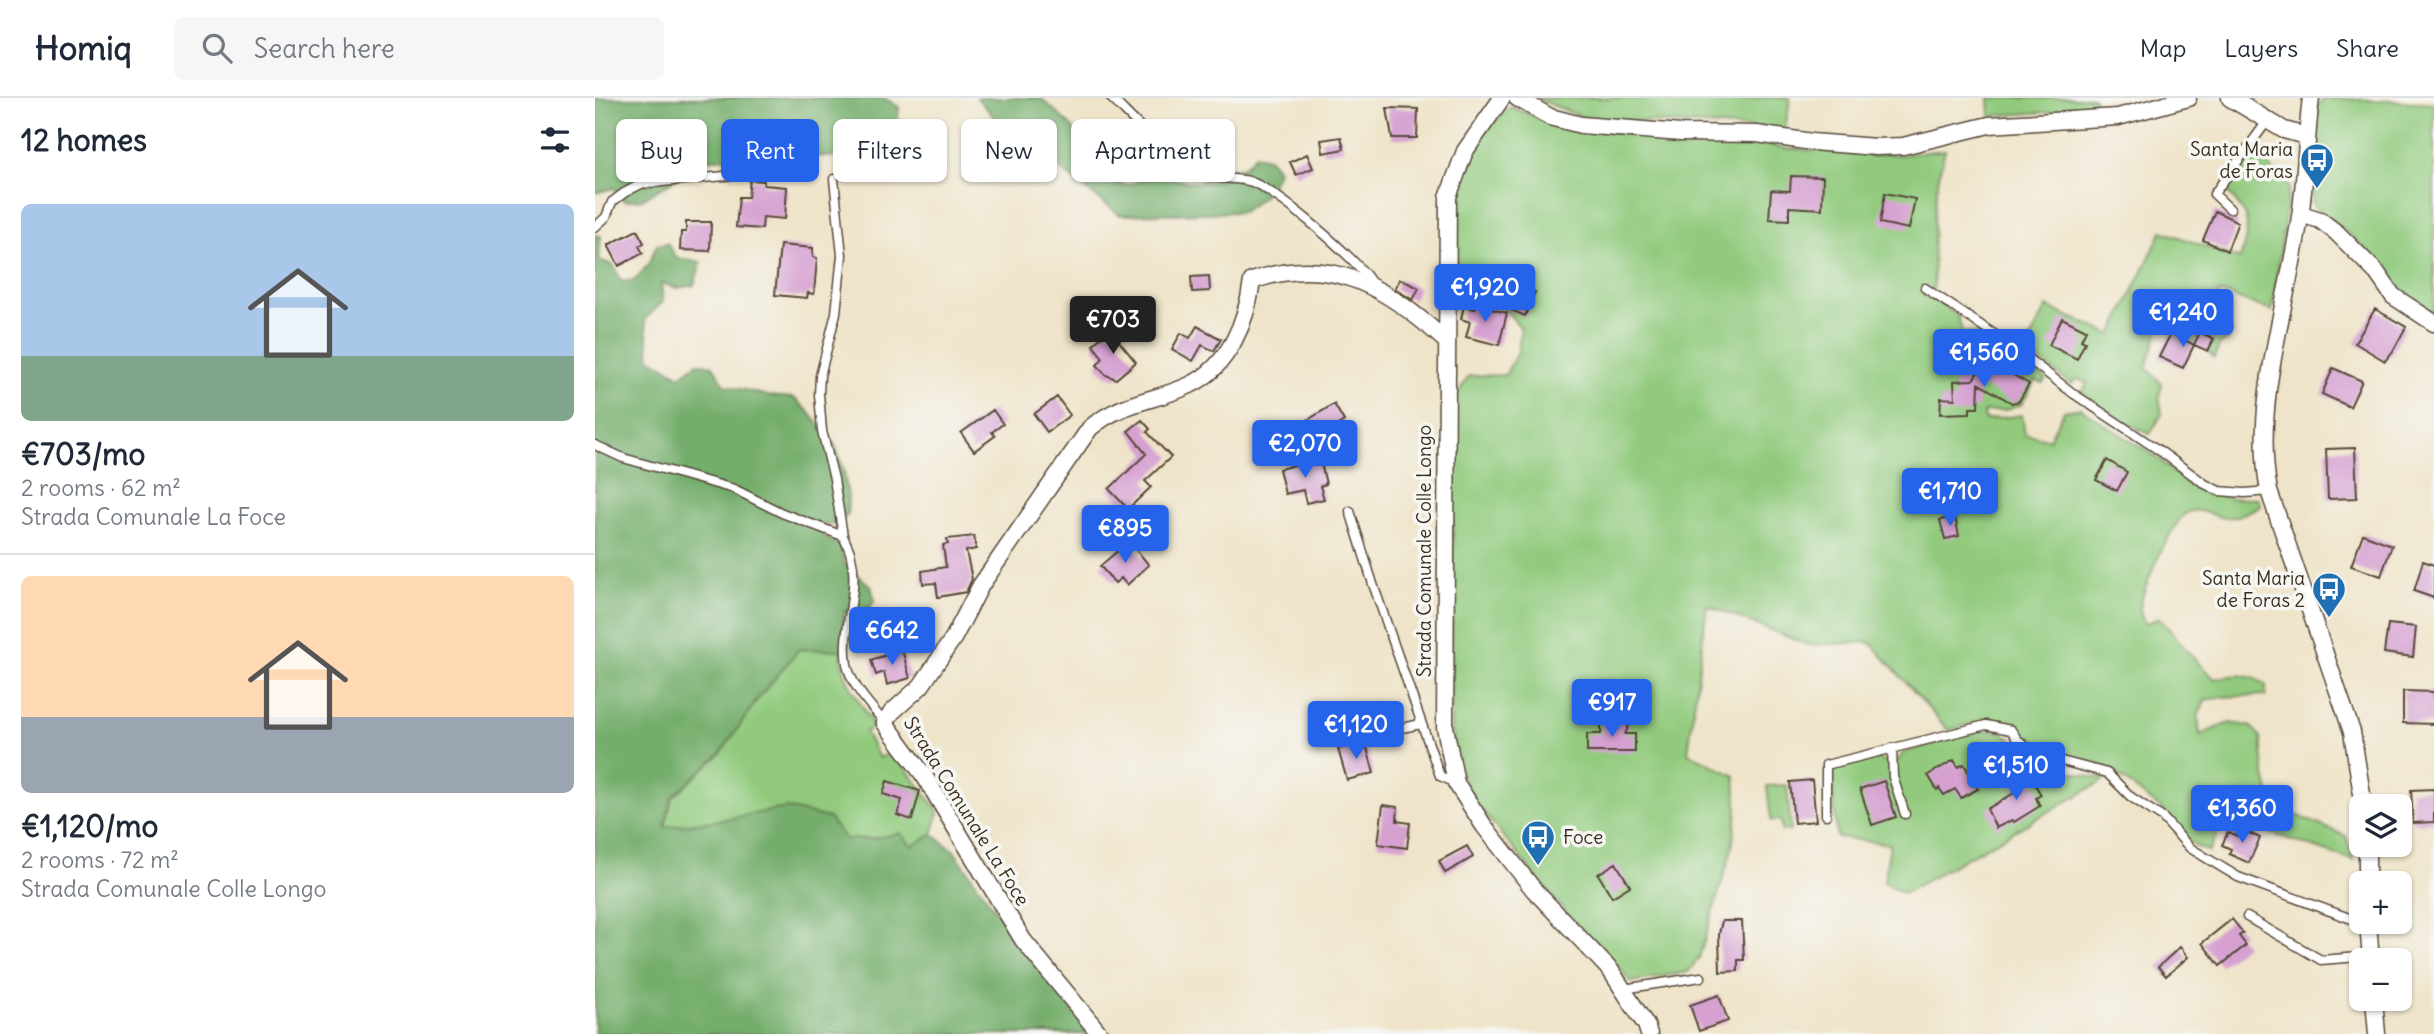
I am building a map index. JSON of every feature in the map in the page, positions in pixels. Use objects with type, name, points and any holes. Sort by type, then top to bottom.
[{"type":"street","name":"Strada Comunale Colle Longo","points":[[1502,98],[1465,151],[1448,197],[1445,727],[1455,783],[1484,826],[1534,890],[1611,971],[1649,1034]]},
{"type":"street","points":[[1517,98],[1550,117],[1581,125],[1681,133],[1757,134],[1800,141],[1876,147],[1903,146],[1989,125],[2118,117],[2188,98]]},
{"type":"street","points":[[2230,98],[2284,130],[2306,136]]},
{"type":"street","points":[[2311,98],[2301,214],[2269,384],[2263,462],[2269,491],[2352,732],[2362,794]]},
{"type":"street","points":[[2301,214],[2320,220],[2337,233],[2377,273],[2393,296],[2434,323]]},
{"type":"street","name":"Strada Comunale La Foce","points":[[1100,1034],[1023,940],[925,777],[885,723],[892,712],[921,686],[954,637],[981,585],[1090,428],[1107,414],[1190,385],[1206,375],[1219,363],[1237,335],[1249,306],[1252,281],[1273,273],[1310,270],[1340,274],[1389,295],[1447,342]]},
{"type":"street","points":[[2375,1011],[2377,1034]]},
{"type":"lane","points":[[1111,98],[1193,172],[1212,178],[1249,181],[1280,198],[1350,260],[1370,280],[1373,287]]},
{"type":"lane","points":[[2230,209],[2214,194],[2268,120]]},
{"type":"lane","points":[[595,227],[606,217],[613,202],[641,184],[721,176]]},
{"type":"lane","points":[[834,182],[842,255],[836,313],[820,376],[822,430],[834,479],[843,537],[852,557],[847,665],[860,691],[885,723]]},
{"type":"lane","points":[[1925,288],[2009,344],[2074,394],[2205,484],[2219,491],[2269,491]]},
{"type":"lane","points":[[595,445],[623,458],[734,489],[782,513],[843,537]]},
{"type":"lane","points":[[1350,511],[1440,776],[1455,783]]},
{"type":"lane","points":[[1378,733],[1421,724]]},
{"type":"lane","points":[[1826,815],[1826,765],[1986,725],[2011,730],[2017,739],[2035,754],[2107,773],[2131,797],[2163,818],[2190,848],[2238,877],[2349,917]]},
{"type":"lane","points":[[1892,748],[1893,777],[1905,814]]},
{"type":"lane","points":[[1989,779],[2035,754]]},
{"type":"lane","points":[[2247,917],[2322,960],[2349,959]]},
{"type":"lane","points":[[1623,989],[1701,977]]},
{"type":"green space","points":[[595,98],[884,98],[899,107],[898,119],[833,119],[833,157],[819,156],[819,119],[721,119],[721,159],[707,159],[707,119],[616,119],[616,182],[671,182],[642,199],[624,201],[614,188],[595,193]]},
{"type":"green space","points":[[977,98],[1041,98],[1071,126],[1071,178],[1061,170],[1057,161],[1057,119],[996,119]]},
{"type":"green space","points":[[1535,98],[1790,98],[1785,130],[1585,118]]},
{"type":"green space","points":[[1989,98],[2094,98],[2095,109],[1990,116]]},
{"type":"green space","points":[[2326,98],[2434,103],[2434,312],[2411,302],[2397,290],[2364,249],[2313,206],[2313,127],[2318,106]]},
{"type":"green space","points":[[1511,107],[1555,125],[1681,141],[1755,143],[1789,149],[1900,155],[1945,150],[1936,201],[1934,287],[1923,296],[1939,302],[1958,316],[1962,332],[1974,333],[1996,342],[2046,379],[2043,383],[2035,381],[2022,404],[2006,410],[1984,412],[1985,420],[2022,415],[2025,434],[2049,439],[2064,411],[2081,408],[2155,456],[2188,484],[2227,497],[2257,498],[2261,505],[2234,517],[2225,518],[2193,511],[2182,517],[2166,541],[2151,573],[2141,600],[2141,613],[2145,624],[2159,618],[2215,679],[2242,676],[2254,678],[2266,685],[2266,695],[2205,700],[2198,716],[2200,735],[2229,723],[2250,726],[2261,737],[2264,771],[2272,805],[2346,836],[2349,857],[2353,860],[2276,835],[2227,814],[2209,851],[2197,847],[2184,836],[2164,811],[2107,767],[2043,751],[2010,723],[1985,720],[1948,730],[1870,642],[1808,645],[1707,605],[1688,753],[1735,776],[1737,812],[1732,848],[1699,958],[1688,972],[1631,982],[1612,959],[1571,919],[1478,806],[1459,769],[1451,728],[1454,399],[1469,376],[1505,375],[1518,352],[1521,328],[1497,300],[1456,292],[1457,216],[1461,191],[1478,144],[1492,124]]},
{"type":"green space","points":[[2252,145],[2255,145],[2274,173],[2283,178],[2289,187],[2272,311],[2220,292],[2207,320],[2232,331],[2228,340],[2220,344],[2214,358],[2208,351],[2214,339],[2200,332],[2194,345],[2171,333],[2176,321],[2159,313],[2154,325],[2159,328],[2146,367],[2162,384],[2159,396],[2162,414],[2150,434],[2122,421],[2081,394],[2087,383],[2077,379],[2071,384],[2025,349],[2047,307],[2112,335],[2162,231],[2240,259],[2246,237],[2246,221],[2240,207],[2224,189]]},
{"type":"green space","points":[[1255,155],[1268,158],[1278,169],[1275,179],[1262,197],[1242,212],[1120,215],[1077,182],[1115,182],[1128,185],[1136,182],[1235,182],[1235,169],[1243,167]]},
{"type":"green space","points":[[595,235],[601,236],[599,260],[613,265],[622,282],[635,280],[648,265],[657,245],[667,243],[677,258],[701,262],[694,285],[677,288],[661,283],[663,302],[645,319],[650,358],[680,376],[697,363],[713,366],[725,385],[768,396],[794,398],[809,412],[834,443],[843,468],[848,496],[847,516],[836,524],[823,525],[824,537],[839,544],[846,566],[871,586],[875,601],[862,616],[845,611],[842,650],[799,649],[759,697],[721,753],[672,797],[665,827],[786,808],[829,818],[845,839],[872,839],[900,833],[912,846],[932,834],[954,851],[1018,942],[1092,1034],[595,1034]]},
{"type":"green space","points":[[799,649],[842,650],[847,678],[871,721],[872,728],[865,732],[879,758],[893,752],[939,812],[932,834],[912,846],[900,834],[872,839],[844,839],[829,818],[714,821],[665,827],[672,798],[721,753],[759,697]]},
{"type":"green space","points":[[1995,730],[2007,736],[2039,763],[2105,780],[1904,893],[1884,882],[1890,844],[1837,837],[1831,773],[1833,767],[1876,758],[1898,761],[1903,753],[1975,732]]},
{"type":"green space","points":[[1787,785],[1791,831],[1782,830],[1781,820],[1771,821],[1767,786]]},
{"type":"building","points":[[1387,108],[1418,109],[1417,138],[1392,138]]},
{"type":"building","points":[[1341,137],[1344,149],[1323,153],[1321,140]]},
{"type":"building","points":[[1307,154],[1313,168],[1296,175],[1290,162]]},
{"type":"building","points":[[1791,176],[1823,177],[1822,209],[1789,207],[1789,220],[1769,219],[1771,190],[1790,191]]},
{"type":"building","points":[[750,182],[787,187],[785,219],[763,217],[762,229],[736,227],[739,197],[748,197]]},
{"type":"building","points":[[1885,193],[1915,199],[1909,229],[1880,223]]},
{"type":"building","points":[[2215,211],[2238,222],[2227,251],[2203,240]]},
{"type":"building","points":[[686,222],[711,222],[710,251],[680,250],[681,232],[686,232]]},
{"type":"building","points":[[637,230],[644,243],[639,246],[643,253],[619,266],[608,245]]},
{"type":"building","points":[[780,245],[813,248],[813,257],[817,258],[814,294],[808,293],[807,298],[775,295]]},
{"type":"building","points":[[1209,276],[1210,291],[1192,292],[1191,277]]},
{"type":"building","points":[[1400,279],[1419,288],[1413,300],[1395,289]]},
{"type":"building","points":[[1521,286],[1535,292],[1525,316],[1511,310]]},
{"type":"building","points":[[1476,305],[1507,313],[1499,345],[1466,337],[1470,322],[1461,319],[1464,306],[1475,309]]},
{"type":"building","points":[[2375,309],[2406,327],[2385,361],[2355,343]]},
{"type":"building","points":[[2160,312],[2177,321],[2171,333],[2154,325]]},
{"type":"building","points":[[2062,318],[2086,330],[2081,340],[2085,342],[2077,359],[2049,345]]},
{"type":"building","points":[[1197,326],[1221,339],[1214,351],[1202,345],[1193,361],[1172,349],[1181,333],[1190,338]]},
{"type":"building","points":[[1109,329],[1136,362],[1116,379],[1106,375],[1097,365],[1103,358],[1093,345]]},
{"type":"building","points":[[2200,332],[2214,339],[2208,351],[2194,345]]},
{"type":"building","points":[[2171,333],[2194,345],[2183,368],[2159,357]]},
{"type":"building","points":[[1985,359],[2029,384],[2019,401],[2012,403],[1979,384],[1978,408],[1970,408],[1970,413],[1940,414],[1941,398],[1955,399],[1954,381],[1973,380]]},
{"type":"building","points":[[2333,368],[2362,381],[2350,407],[2322,394]]},
{"type":"building","points":[[1057,397],[1070,415],[1047,432],[1034,414]]},
{"type":"building","points":[[1334,404],[1344,421],[1338,425],[1340,429],[1316,444],[1303,423]]},
{"type":"building","points":[[993,410],[1003,424],[992,432],[995,436],[974,451],[961,433]]},
{"type":"building","points":[[1142,420],[1150,429],[1147,432],[1171,457],[1145,481],[1151,487],[1128,509],[1109,489],[1146,454],[1128,431]]},
{"type":"building","points":[[2355,448],[2357,498],[2328,499],[2326,449]]},
{"type":"building","points":[[1320,459],[1326,484],[1320,486],[1324,499],[1306,503],[1303,490],[1285,494],[1279,469]]},
{"type":"building","points":[[2107,460],[2127,472],[2117,491],[2096,480]]},
{"type":"building","points":[[1955,517],[1959,536],[1945,539],[1940,520]]},
{"type":"building","points":[[2363,534],[2392,545],[2381,576],[2351,566]]},
{"type":"building","points":[[974,536],[976,549],[966,551],[972,579],[966,592],[938,597],[936,583],[923,584],[922,571],[946,567],[943,545],[948,544],[947,539]]},
{"type":"building","points":[[1132,545],[1149,565],[1127,585],[1121,578],[1115,583],[1100,566],[1121,548],[1123,552]]},
{"type":"building","points":[[2423,561],[2434,565],[2434,598],[2414,591]]},
{"type":"building","points":[[2388,624],[2416,627],[2413,657],[2384,653]]},
{"type":"building","points":[[902,650],[910,678],[887,685],[884,672],[876,675],[871,660]]},
{"type":"building","points":[[2403,691],[2434,692],[2434,724],[2403,723]]},
{"type":"building","points":[[1601,722],[1630,723],[1625,734],[1635,734],[1635,752],[1587,752],[1587,734],[1601,734]]},
{"type":"building","points":[[1365,741],[1374,773],[1347,780],[1338,749]]},
{"type":"building","points":[[1954,760],[1958,767],[1964,764],[1978,789],[1961,798],[1955,789],[1944,795],[1939,788],[1937,790],[1928,775]]},
{"type":"building","points":[[2028,772],[2041,795],[2036,798],[2040,806],[2014,822],[2012,820],[1996,828],[1987,809],[2016,792],[2011,783]]},
{"type":"building","points":[[1812,780],[1816,821],[1794,823],[1790,782]]},
{"type":"building","points":[[887,781],[920,791],[912,820],[897,815],[902,800],[883,794]]},
{"type":"building","points":[[1884,781],[1896,817],[1872,825],[1860,789]]},
{"type":"building","points":[[2434,789],[2434,822],[2413,823],[2411,790]]},
{"type":"building","points":[[1383,805],[1398,807],[1397,821],[1410,823],[1407,848],[1378,844]]},
{"type":"building","points":[[2240,829],[2260,838],[2249,863],[2229,854],[2231,849],[2222,845],[2228,832],[2237,836]]},
{"type":"building","points":[[1467,846],[1473,857],[1445,873],[1439,861]]},
{"type":"building","points":[[1616,863],[1630,886],[1612,897],[1598,874]]},
{"type":"building","points":[[2232,919],[2243,933],[2239,936],[2246,945],[2220,966],[2202,943]]},
{"type":"building","points":[[1722,921],[1742,921],[1744,960],[1738,960],[1738,971],[1720,972],[1719,934]]},
{"type":"building","points":[[2180,947],[2188,957],[2166,976],[2158,967]]},
{"type":"building","points":[[1719,995],[1728,1021],[1699,1031],[1690,1005]]},
{"type":"place","name":"Santa Maria de Foras","points":[[2317,190]]},
{"type":"place","name":"Santa Maria de Foras 2","points":[[2329,619]]},
{"type":"place","name":"Foce","points":[[1538,867]]}]
